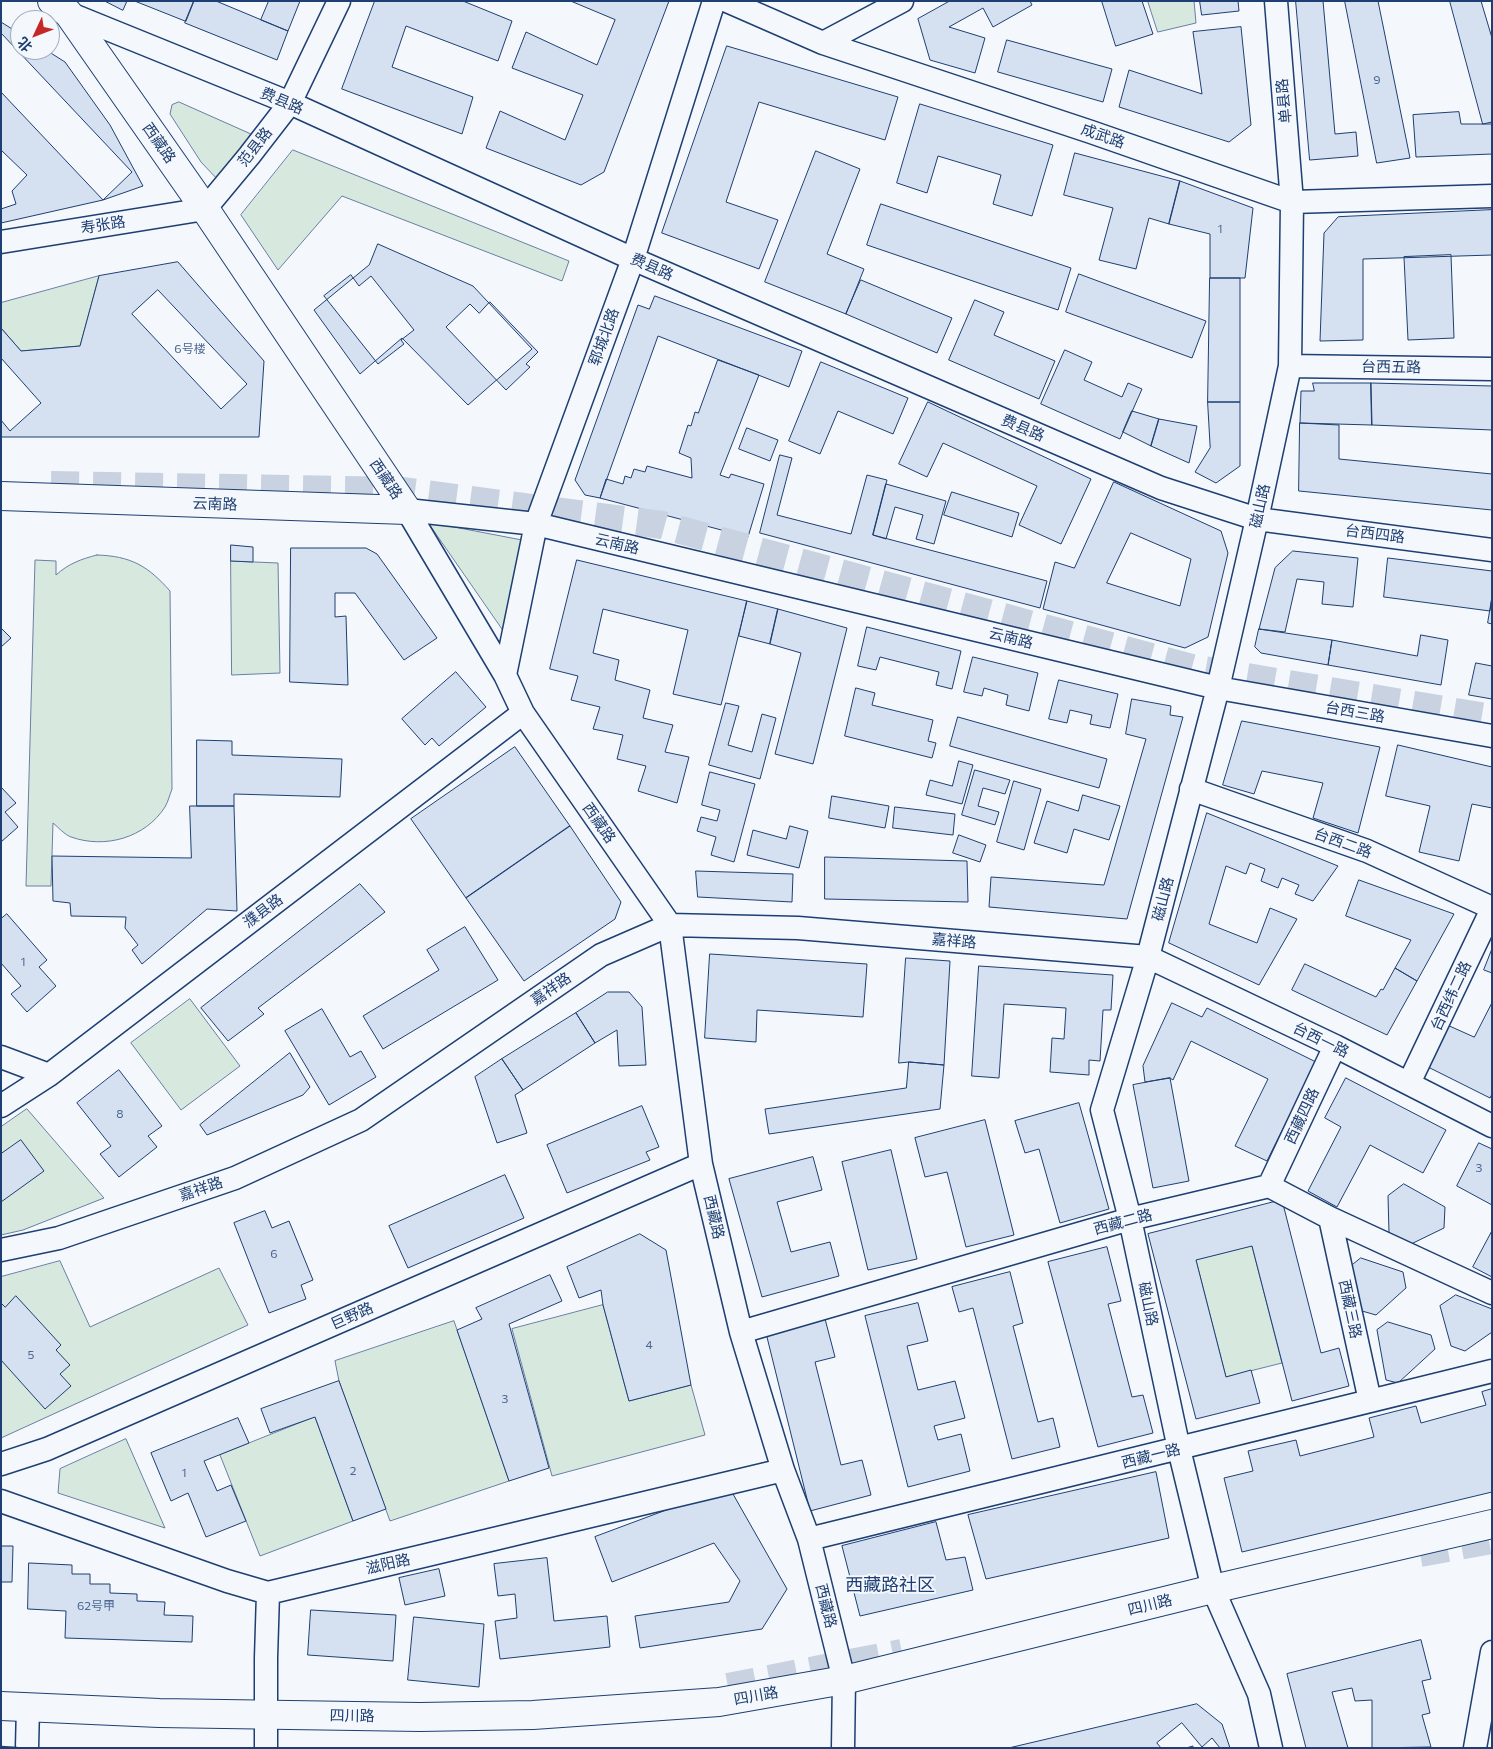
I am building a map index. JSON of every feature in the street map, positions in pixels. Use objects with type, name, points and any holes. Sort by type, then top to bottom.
[{"type":"main road","name":"西藏路","points":[[60,7],[205,208],[408,510]]},
{"type":"main road","name":"云南路","points":[[1,496],[408,510]]},
{"type":"main road","name":"四川路","points":[[14,1706],[159,1713],[420,1717],[533,1715],[719,1702],[844,1680],[1213,1589],[1492,1524]]},
{"type":"street","name":"范县路","points":[[205,208],[290,103],[339,1]]},
{"type":"street","name":"郓城北路","points":[[505,675],[536,524],[633,259],[714,1]]},
{"type":"street","name":"成武路","points":[[727,1],[823,43],[1091,132],[1292,202],[1492,196]]},
{"type":"street","points":[[823,43],[902,1]]},
{"type":"street","name":"单县路","points":[[1276,1],[1292,202]]},
{"type":"street","name":"费县路","points":[[60,7],[290,103],[633,259],[1160,488],[1257,519]]},
{"type":"street","name":"磁山路","points":[[1271,1748],[1258,1694],[1213,1589],[1179,1449],[1130,1219],[1102,1110],[1148,957],[1218,688],[1290,366],[1292,202]]},
{"type":"street","name":"寿张路","points":[[1,242],[205,208]]},
{"type":"street","name":"台西五路","points":[[1290,366],[1492,369]]},
{"type":"street","name":"云南路","points":[[408,510],[536,524],[1218,688]]},
{"type":"street","name":"西藏路","points":[[408,510],[505,675],[523,713],[670,925],[701,1164],[741,1332],[783,1470],[809,1539],[844,1680],[843,1748]]},
{"type":"street","name":"台西四路","points":[[1257,519],[1492,550]]},
{"type":"street","name":"台西三路","points":[[1218,688],[1492,736]]},
{"type":"street","name":"濮县路","points":[[1,1106],[49,1075],[523,713]]},
{"type":"street","name":"台西二路","points":[[1191,789],[1367,851],[1492,909]]},
{"type":"street","name":"台西纬二路","points":[[1409,1083],[1492,909]]},
{"type":"street","name":"嘉祥路","points":[[1,1250],[59,1238],[235,1178],[361,1120],[601,955],[670,925],[798,928],[1148,957]]},
{"type":"street","name":"台西一路","points":[[1148,957],[1335,1046],[1492,1126]]},
{"type":"street","name":"西藏四路","points":[[1269,1186],[1335,1046]]},
{"type":"street","points":[[1,1057],[49,1075]]},
{"type":"street","name":"巨野路","points":[[1,1464],[47,1449],[701,1164]]},
{"type":"street","points":[[1269,1186],[1330,1218],[1492,1293]]},
{"type":"street","name":"西藏二路","points":[[741,1332],[1130,1219],[1269,1186]]},
{"type":"street","name":"西藏三路","points":[[1330,1218],[1370,1401]]},
{"type":"street","name":"西藏一路","points":[[809,1539],[1492,1371]]},
{"type":"street","name":"滋阳路","points":[[268,1593],[783,1470]]},
{"type":"street","points":[[1,1501],[218,1578],[268,1593],[266,1748]]},
{"type":"street","points":[[1475,1748],[1492,1652]]},
{"type":"street","points":[[14,1706],[27,1748]]},
{"type":"shaded area","points":[[1148,1],[1194,1],[1196,23],[1158,32]]},
{"type":"shaded area","points":[[179,102],[251,134],[219,181],[201,162],[170,114],[172,105]]},
{"type":"shaded area","points":[[293,150],[569,261],[562,281],[342,196],[278,270],[241,215]]},
{"type":"shaded area","points":[[99,276],[80,346],[21,351],[1,328],[1,303]]},
{"type":"shaded area","points":[[428,522],[522,540],[503,630]]},
{"type":"shaded area","points":[[97,555],[120,558],[138,564],[154,575],[170,591],[172,789],[166,805],[157,818],[147,826],[123,838],[97,842],[84,840],[69,836],[53,823],[51,886],[26,886],[35,560],[56,561],[56,575],[75,562]]},
{"type":"shaded area","points":[[231,561],[278,563],[280,673],[232,675]]},
{"type":"shaded area","points":[[190,999],[240,1066],[181,1110],[131,1043]]},
{"type":"shaded area","points":[[27,1109],[104,1198],[23,1230],[1,1235],[1,1127]]},
{"type":"shaded area","points":[[1252,1246],[1282,1363],[1226,1377],[1196,1260]]},
{"type":"shaded area","points":[[60,1261],[90,1327],[219,1268],[248,1325],[1,1438],[1,1277]]},
{"type":"shaded area","points":[[603,1305],[629,1401],[691,1385],[705,1435],[552,1476],[512,1329]]},
{"type":"shaded area","points":[[454,1321],[509,1481],[390,1521],[339,1381],[335,1361]]},
{"type":"shaded area","points":[[315,1417],[353,1521],[260,1556],[220,1455]]},
{"type":"shaded area","points":[[126,1439],[165,1528],[58,1493],[60,1469]]},
{"type":"building","points":[[105,1],[127,1],[123,10]]},
{"type":"building","points":[[135,1],[194,1],[186,21]]},
{"type":"building","points":[[194,1],[216,1],[288,31],[277,60],[185,23]]},
{"type":"building","points":[[269,1],[300,1],[288,31],[261,20]]},
{"type":"building","points":[[375,1],[463,1],[512,21],[498,61],[406,26],[392,67],[473,97],[462,134],[342,89]]},
{"type":"building","points":[[571,1],[669,1],[604,172],[581,185],[486,148],[500,111],[565,140],[583,95],[512,68],[526,32],[597,65],[615,20]]},
{"type":"building","points":[[950,1],[1030,1],[1032,5],[993,27],[983,8],[949,27],[985,38],[975,73],[930,60],[918,19]]},
{"type":"building","points":[[1102,1],[1142,1],[1153,34],[1116,46]]},
{"type":"building","points":[[1200,1],[1238,1],[1239,11],[1202,15]]},
{"type":"building","points":[[1296,1],[1323,1],[1335,134],[1356,132],[1358,156],[1310,160]]},
{"type":"building","points":[[1345,1],[1378,1],[1410,158],[1377,163]]},
{"type":"building","points":[[1450,1],[1481,1],[1492,38],[1492,122],[1483,124]]},
{"type":"building","points":[[1,22],[10,28],[10,60],[60,59],[65,62],[110,125],[143,186],[103,200],[1,223]]},
{"type":"building","points":[[1241,27],[1251,125],[1229,142],[1119,107],[1129,70],[1202,94],[1193,32]]},
{"type":"building","points":[[1,33],[10,43],[10,60],[26,60],[132,172],[103,200],[1,92]]},
{"type":"building","points":[[1007,40],[1112,69],[1103,102],[998,72]]},
{"type":"building","points":[[727,46],[898,97],[885,140],[759,102],[726,202],[778,220],[759,269],[662,233]]},
{"type":"building","points":[[920,104],[1053,145],[1032,216],[993,204],[1001,175],[938,156],[927,193],[897,183]]},
{"type":"building","points":[[1459,112],[1461,124],[1492,124],[1492,154],[1416,157],[1413,115]]},
{"type":"building","points":[[1,150],[27,175],[12,191],[16,204],[1,209]]},
{"type":"building","points":[[816,151],[860,169],[827,254],[864,269],[846,314],[765,282]]},
{"type":"building","points":[[1075,153],[1180,181],[1169,224],[1149,218],[1136,269],[1099,260],[1113,208],[1064,195]]},
{"type":"building","points":[[1180,181],[1253,208],[1245,278],[1210,278],[1210,234],[1169,224]]},
{"type":"building","points":[[881,204],[1071,268],[1058,310],[867,245]]},
{"type":"building","points":[[1492,210],[1492,255],[1363,259],[1363,340],[1320,341],[1324,233],[1338,217]]},
{"type":"building","points":[[378,244],[473,286],[532,349],[468,405],[402,338],[360,374],[314,310],[369,265]]},
{"type":"building","points":[[1451,255],[1454,338],[1408,340],[1404,257]]},
{"type":"building","points":[[178,262],[264,361],[259,437],[1,437],[1,328],[21,351],[80,346],[99,276]]},
{"type":"building","points":[[1079,274],[1206,321],[1192,358],[1066,312]]},
{"type":"building","points":[[351,275],[359,286],[371,276],[414,330],[401,340],[404,344],[378,364],[324,296]]},
{"type":"building","points":[[1210,278],[1240,278],[1240,402],[1208,402]]},
{"type":"building","points":[[861,280],[952,318],[937,353],[846,314]]},
{"type":"building","points":[[158,290],[247,384],[221,409],[132,314]]},
{"type":"building","points":[[655,296],[802,351],[789,387],[658,336],[600,498],[585,495],[575,480],[638,305],[649,309]]},
{"type":"building","points":[[975,300],[1004,312],[994,335],[1055,361],[1039,399],[949,360]]},
{"type":"building","points":[[490,302],[538,352],[526,364],[530,367],[506,390],[446,327],[470,304],[479,313]]},
{"type":"building","points":[[1065,350],[1092,362],[1084,380],[1122,397],[1128,383],[1142,389],[1120,439],[1041,404]]},
{"type":"building","points":[[1,358],[41,403],[10,431],[1,420]]},
{"type":"building","points":[[718,360],[759,375],[720,475],[729,478],[731,474],[764,484],[748,537],[600,498],[606,479],[623,484],[625,476],[631,478],[634,469],[645,472],[647,466],[692,478],[691,458],[679,453],[688,425],[691,426],[695,412],[698,413]]},
{"type":"building","points":[[821,362],[908,398],[893,434],[838,411],[820,454],[789,441]]},
{"type":"building","points":[[1313,383],[1371,383],[1372,425],[1300,423],[1301,391],[1314,391]]},
{"type":"building","points":[[1371,383],[1492,386],[1492,430],[1372,425]]},
{"type":"building","points":[[928,402],[1091,479],[1061,544],[1019,525],[1037,486],[943,443],[927,477],[899,464]]},
{"type":"building","points":[[1208,402],[1240,402],[1240,466],[1216,483],[1195,472],[1210,448]]},
{"type":"building","points":[[1132,411],[1159,419],[1151,446],[1123,432]]},
{"type":"building","points":[[1159,419],[1197,426],[1189,463],[1151,446]]},
{"type":"building","points":[[1300,423],[1339,425],[1339,459],[1492,474],[1492,510],[1299,491]]},
{"type":"building","points":[[747,428],[778,440],[770,461],[739,449]]},
{"type":"building","points":[[780,455],[792,458],[777,515],[851,534],[867,475],[887,480],[873,535],[1047,581],[1040,608],[760,533]]},
{"type":"building","points":[[1114,482],[1221,531],[1228,553],[1208,637],[1185,648],[1043,609],[1055,562],[1074,568]],"holes":[[[1131,533],[1191,559],[1180,606],[1107,583]]]},
{"type":"building","points":[[886,484],[946,501],[934,544],[916,539],[923,515],[895,507],[886,539],[873,535]]},
{"type":"building","points":[[952,492],[1019,513],[1012,537],[944,515]]},
{"type":"building","points":[[231,545],[253,547],[253,562],[231,561]]},
{"type":"building","points":[[291,548],[366,548],[377,554],[437,638],[404,660],[355,593],[335,593],[335,617],[346,616],[348,685],[290,682]]},
{"type":"building","points":[[1293,551],[1358,558],[1353,607],[1322,604],[1324,582],[1297,579],[1285,632],[1259,629],[1275,568]]},
{"type":"building","points":[[1388,558],[1492,571],[1490,611],[1384,597]]},
{"type":"building","points":[[577,560],[747,601],[721,705],[673,694],[688,630],[603,609],[593,653],[619,660],[615,680],[650,690],[643,718],[673,725],[665,752],[689,757],[677,803],[638,791],[646,766],[617,759],[623,735],[593,729],[600,707],[571,700],[578,676],[550,669]]},
{"type":"building","points":[[1492,597],[1492,624],[1488,623]]},
{"type":"building","points":[[747,601],[778,609],[770,644],[739,636]]},
{"type":"building","points":[[778,609],[847,628],[813,764],[775,754],[801,653],[770,644]]},
{"type":"building","points":[[867,627],[961,651],[952,689],[936,685],[939,672],[880,657],[876,670],[858,666]]},
{"type":"building","points":[[1,628],[11,638],[1,647]]},
{"type":"building","points":[[1259,629],[1332,640],[1328,665],[1261,653],[1255,647]]},
{"type":"building","points":[[1421,635],[1448,640],[1441,685],[1328,665],[1332,640],[1417,656]]},
{"type":"building","points":[[973,657],[1038,673],[1029,711],[1006,705],[1008,695],[984,688],[982,696],[964,692]]},
{"type":"building","points":[[1476,663],[1492,666],[1492,699],[1469,695]]},
{"type":"building","points":[[456,672],[486,707],[439,746],[432,738],[425,745],[402,719]]},
{"type":"building","points":[[1059,680],[1118,694],[1110,728],[1090,724],[1092,715],[1070,710],[1067,723],[1049,719]]},
{"type":"building","points":[[856,688],[875,693],[872,705],[933,720],[928,741],[936,743],[932,758],[845,736]]},
{"type":"building","points":[[1132,699],[1171,706],[1170,715],[1183,717],[1127,919],[989,907],[991,877],[1104,885],[1146,739],[1126,734]]},
{"type":"building","points":[[726,703],[739,706],[728,745],[752,752],[762,714],[776,718],[760,779],[709,765]]},
{"type":"building","points":[[958,717],[1107,759],[1099,788],[950,746]]},
{"type":"building","points":[[1242,721],[1380,747],[1358,833],[1313,818],[1323,783],[1262,771],[1254,794],[1223,785]]},
{"type":"building","points":[[197,740],[232,741],[232,755],[342,759],[340,797],[234,794],[234,806],[197,806]]},
{"type":"building","points":[[1398,745],[1492,767],[1492,808],[1472,804],[1459,861],[1419,852],[1430,806],[1386,796]]},
{"type":"building","points":[[515,747],[570,826],[466,898],[411,819]]},
{"type":"building","points":[[959,761],[973,765],[962,804],[926,795],[930,780],[952,786]]},
{"type":"building","points":[[975,770],[1010,780],[1005,794],[983,788],[978,806],[999,812],[995,825],[962,815]]},
{"type":"building","points":[[710,772],[755,784],[734,862],[711,855],[716,837],[697,831],[701,817],[717,821],[720,810],[702,805]]},
{"type":"building","points":[[1014,781],[1041,789],[1024,850],[997,842]]},
{"type":"building","points":[[1,787],[16,803],[5,812],[18,827],[1,842]]},
{"type":"building","points":[[1083,795],[1120,806],[1109,840],[1074,829],[1067,853],[1034,843],[1047,801],[1078,811]]},
{"type":"building","points":[[832,796],[889,806],[885,828],[829,818]]},
{"type":"building","points":[[190,806],[234,806],[237,911],[207,909],[142,964],[132,950],[138,945],[125,928],[126,917],[71,916],[70,903],[53,901],[52,856],[191,858]]},
{"type":"building","points":[[895,807],[955,814],[953,835],[893,828]]},
{"type":"building","points":[[1207,813],[1338,866],[1313,901],[1295,894],[1299,885],[1282,878],[1278,888],[1261,881],[1265,869],[1250,863],[1246,874],[1226,866],[1209,924],[1257,943],[1270,908],[1297,919],[1259,985],[1169,943]]},
{"type":"building","points":[[570,826],[621,902],[615,919],[524,981],[466,898]]},
{"type":"building","points":[[790,826],[808,831],[799,868],[747,855],[753,830],[786,839]]},
{"type":"building","points":[[959,835],[986,845],[980,862],[953,853]]},
{"type":"building","points":[[825,857],[967,861],[968,902],[825,899]]},
{"type":"building","points":[[696,871],[793,874],[792,902],[698,897]]},
{"type":"building","points":[[1359,880],[1454,914],[1417,981],[1395,968],[1411,940],[1346,916]]},
{"type":"building","points":[[360,884],[385,912],[258,1008],[264,1014],[228,1041],[201,1008]]},
{"type":"building","points":[[7,914],[47,960],[39,967],[56,986],[27,1012],[11,994],[21,986],[1,963],[1,919]]},
{"type":"building","points":[[465,927],[498,980],[383,1049],[363,1016],[439,970],[427,950]]},
{"type":"building","points":[[1492,949],[1492,973],[1484,970]]},
{"type":"building","points":[[710,954],[867,964],[863,1017],[757,1010],[756,1042],[705,1038]]},
{"type":"building","points":[[906,958],[950,961],[944,1065],[899,1063]]},
{"type":"building","points":[[1305,964],[1376,997],[1381,989],[1383,990],[1395,968],[1417,981],[1387,1035],[1292,990]]},
{"type":"building","points":[[979,966],[1113,975],[1111,1010],[1103,1010],[1100,1061],[1089,1060],[1089,1075],[1050,1072],[1052,1038],[1064,1039],[1066,1008],[1004,1004],[999,1078],[972,1076]]},
{"type":"building","points":[[608,992],[629,992],[642,1007],[646,1065],[619,1066],[617,1030],[595,1043],[576,1013]]},
{"type":"building","points":[[1172,1003],[1202,1017],[1207,1008],[1316,1062],[1267,1161],[1235,1146],[1268,1079],[1191,1041],[1173,1080],[1170,1078],[1145,1082],[1143,1066]]},
{"type":"building","points":[[1492,1003],[1492,1094],[1490,1098],[1428,1067],[1445,1024],[1474,1037]]},
{"type":"building","points":[[322,1009],[350,1057],[361,1051],[376,1077],[329,1105],[285,1031]]},
{"type":"building","points":[[576,1013],[595,1043],[523,1090],[502,1059]]},
{"type":"building","points":[[290,1053],[310,1087],[303,1095],[207,1135],[200,1125]]},
{"type":"building","points":[[502,1059],[523,1090],[515,1095],[527,1133],[497,1143],[475,1077]]},
{"type":"building","points":[[909,1062],[944,1065],[940,1109],[769,1134],[765,1109],[906,1088]]},
{"type":"building","points":[[119,1070],[162,1126],[148,1136],[157,1147],[119,1177],[100,1154],[111,1146],[77,1103]]},
{"type":"building","points":[[1170,1078],[1189,1181],[1153,1188],[1133,1085]]},
{"type":"building","points":[[1346,1078],[1446,1130],[1423,1173],[1370,1145],[1337,1207],[1308,1191],[1341,1127],[1325,1118]]},
{"type":"building","points":[[1079,1103],[1109,1209],[1060,1223],[1039,1149],[1025,1153],[1015,1121]]},
{"type":"building","points":[[642,1106],[659,1147],[646,1152],[650,1160],[567,1193],[547,1145]]},
{"type":"building","points":[[985,1120],[1014,1235],[966,1247],[947,1172],[925,1177],[915,1138]]},
{"type":"building","points":[[21,1140],[44,1171],[1,1202],[1,1154]]},
{"type":"building","points":[[1479,1143],[1492,1149],[1492,1205],[1457,1186]]},
{"type":"building","points":[[891,1150],[917,1259],[868,1270],[842,1162]]},
{"type":"building","points":[[813,1157],[822,1190],[777,1202],[791,1252],[830,1242],[839,1276],[762,1297],[729,1179]]},
{"type":"building","points":[[505,1175],[524,1218],[408,1268],[389,1226]]},
{"type":"building","points":[[1404,1184],[1445,1207],[1444,1228],[1409,1245],[1389,1233],[1388,1196]]},
{"type":"building","points":[[1282,1200],[1321,1353],[1339,1348],[1349,1386],[1292,1401],[1252,1246],[1196,1260],[1226,1377],[1251,1370],[1260,1403],[1196,1419],[1148,1234]]},
{"type":"building","points":[[265,1211],[272,1228],[289,1221],[313,1280],[301,1285],[306,1299],[269,1313],[234,1223]]},
{"type":"building","points":[[1492,1231],[1492,1277],[1473,1267]]},
{"type":"building","points":[[640,1234],[666,1250],[691,1385],[629,1401],[603,1305],[601,1290],[579,1298],[567,1267]]},
{"type":"building","points":[[1107,1247],[1121,1301],[1108,1304],[1132,1397],[1143,1395],[1153,1433],[1098,1447],[1048,1262]]},
{"type":"building","points":[[1361,1258],[1403,1272],[1406,1288],[1376,1315],[1362,1311],[1350,1267]]},
{"type":"building","points":[[1010,1272],[1023,1323],[1013,1326],[1038,1422],[1053,1418],[1060,1447],[1012,1459],[973,1308],[959,1312],[952,1287]]},
{"type":"building","points":[[550,1275],[562,1301],[509,1324],[549,1468],[509,1481],[457,1330],[482,1319],[476,1308]]},
{"type":"building","points":[[1456,1295],[1492,1309],[1492,1332],[1465,1351],[1451,1346],[1440,1306]]},
{"type":"building","points":[[16,1296],[61,1345],[56,1350],[70,1365],[60,1374],[71,1386],[45,1409],[1,1360],[1,1303],[5,1307]]},
{"type":"building","points":[[918,1303],[928,1341],[907,1346],[918,1390],[955,1381],[965,1418],[934,1426],[938,1440],[961,1434],[970,1471],[908,1487],[865,1316]]},
{"type":"building","points":[[824,1315],[835,1357],[815,1362],[841,1465],[862,1460],[871,1495],[810,1511],[765,1329]]},
{"type":"building","points":[[1388,1322],[1431,1335],[1435,1349],[1398,1383],[1386,1380],[1377,1330]]},
{"type":"building","points":[[339,1381],[386,1509],[353,1521],[315,1417],[270,1433],[261,1409]]},
{"type":"building","points":[[1492,1389],[1492,1492],[1242,1552],[1224,1478],[1253,1471],[1248,1451],[1296,1440],[1300,1456],[1374,1437],[1369,1418],[1416,1406],[1421,1423],[1486,1405],[1482,1392]]},
{"type":"building","points":[[238,1418],[249,1443],[204,1461],[217,1491],[231,1485],[246,1521],[206,1537],[188,1493],[171,1501],[151,1453]]},
{"type":"building","points":[[1156,1472],[1169,1538],[986,1579],[968,1515]]},
{"type":"building","points":[[729,1487],[787,1589],[762,1629],[640,1648],[635,1616],[729,1602],[740,1581],[714,1543],[612,1582],[595,1537]]},
{"type":"building","points":[[936,1522],[946,1560],[965,1557],[973,1590],[860,1616],[842,1546]]},
{"type":"building","points":[[1,1546],[13,1546],[12,1582],[1,1582]]},
{"type":"building","points":[[547,1558],[554,1621],[607,1616],[610,1647],[500,1659],[495,1621],[517,1618],[515,1594],[498,1596],[494,1564]]},
{"type":"building","points":[[29,1563],[72,1565],[72,1574],[90,1574],[90,1584],[110,1584],[110,1593],[137,1594],[137,1601],[165,1602],[164,1615],[193,1616],[192,1642],[65,1638],[66,1611],[28,1609]]},
{"type":"building","points":[[439,1569],[445,1596],[405,1605],[399,1578]]},
{"type":"building","points":[[311,1610],[396,1615],[393,1661],[308,1655]]},
{"type":"building","points":[[414,1617],[484,1624],[479,1687],[408,1680]]},
{"type":"building","points":[[1421,1640],[1431,1679],[1422,1681],[1430,1713],[1422,1715],[1431,1747],[1372,1748],[1372,1700],[1355,1701],[1352,1688],[1332,1692],[1348,1748],[1306,1748],[1287,1674]]},
{"type":"building","points":[[1197,1704],[1222,1724],[1230,1748],[1193,1748],[1193,1746],[1186,1748],[1009,1748]]},
{"type":"building","points":[[1182,1723],[1202,1747],[1212,1738],[1220,1748],[1161,1748],[1157,1743]]},
{"type":"tunnel","points":[[51,485],[402,491],[662,525],[1192,668],[1492,718]]},
{"type":"tunnel","points":[[1420,1553],[1492,1540]]},
{"type":"tunnel","points":[[728,1687],[902,1653]]},
{"type":"wall","points":[[1,1747],[17,1748]]},
{"type":"district","name":"西藏路社区","points":[[890,1585]]}]
